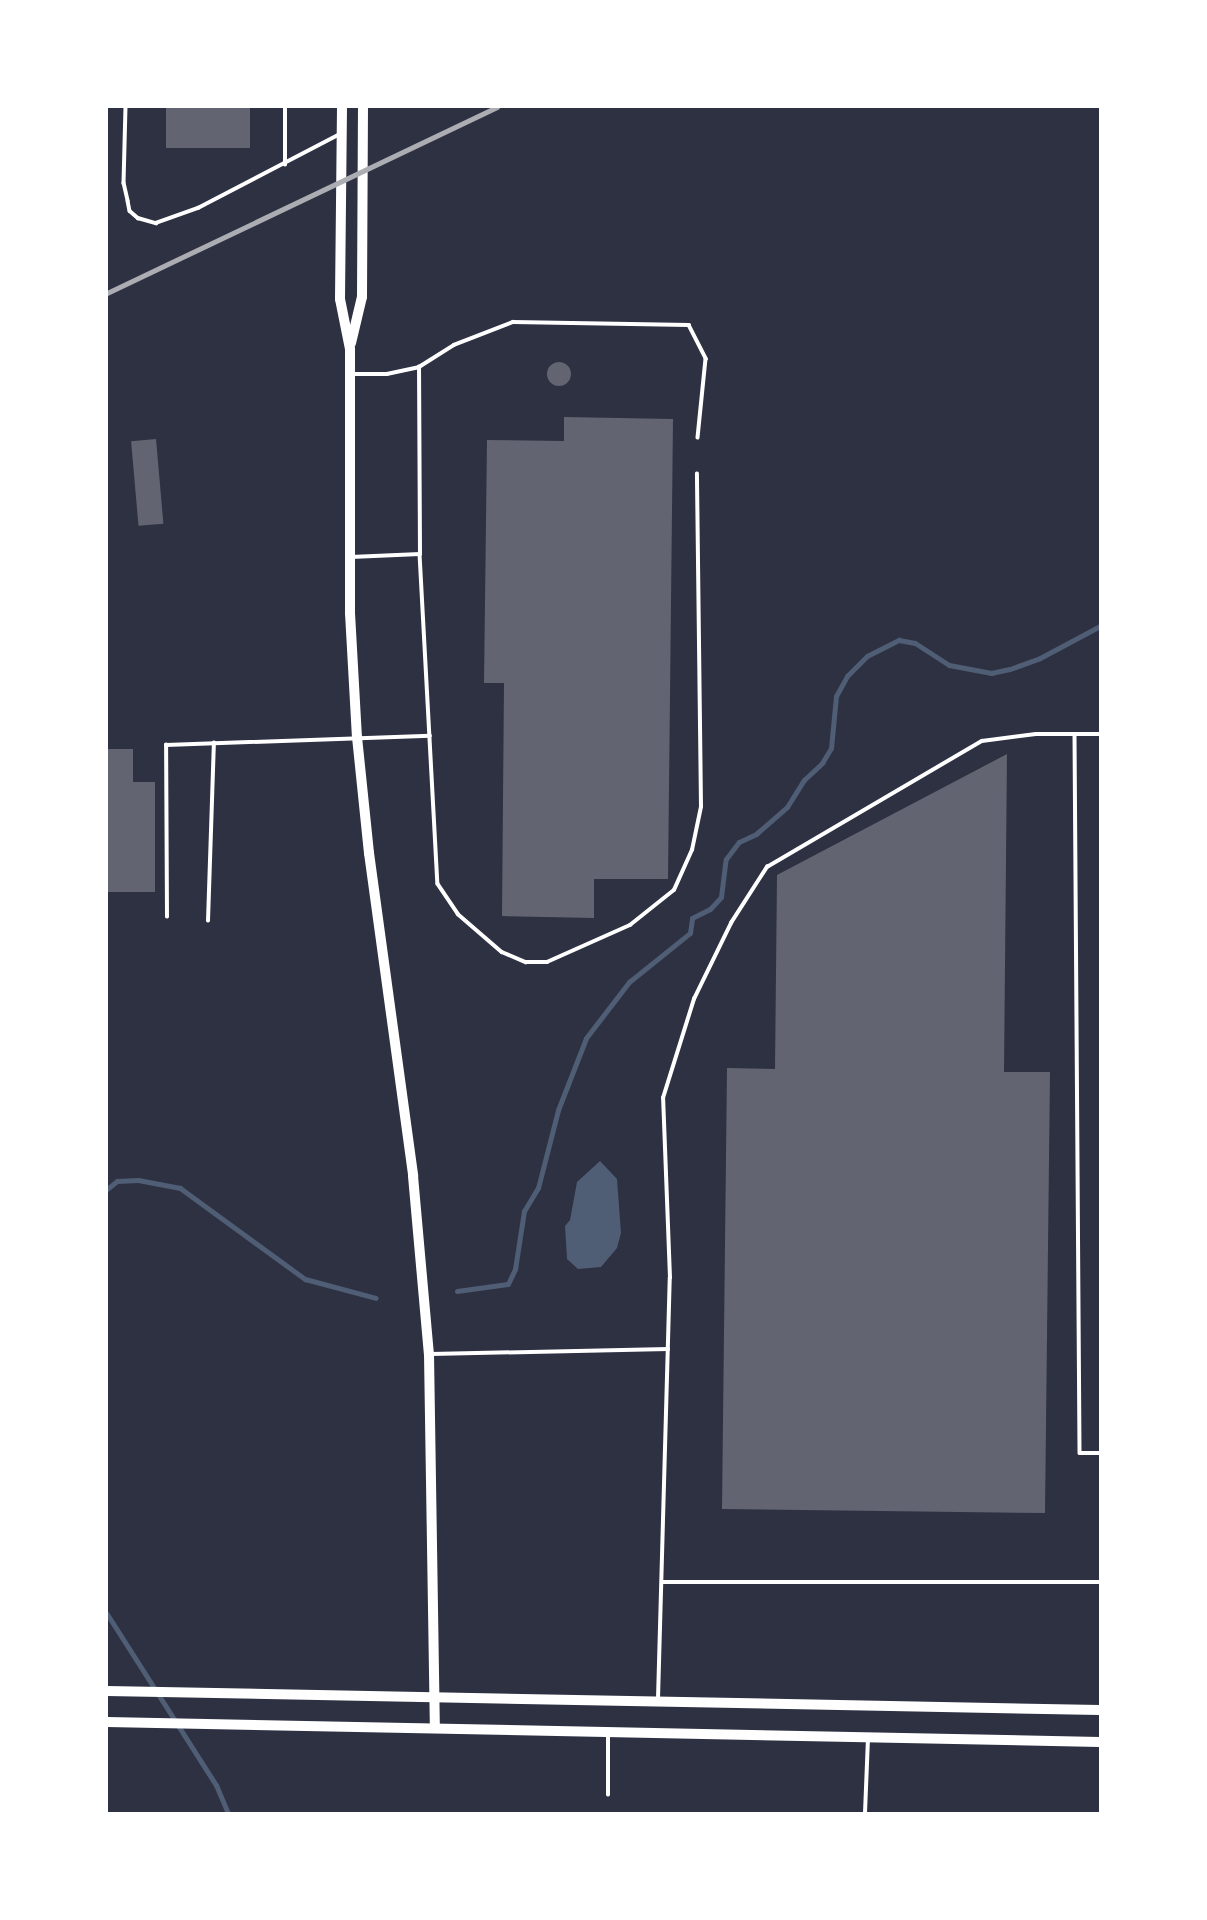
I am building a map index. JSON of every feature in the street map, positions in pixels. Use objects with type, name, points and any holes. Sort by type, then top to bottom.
[{"type":"main road","points":[[342,107],[340,299],[349,349],[349,557],[357,737],[369,853],[413,1176],[429,1354],[435,1728]]},
{"type":"main road","points":[[349,349],[362,297],[363,107]]},
{"type":"main road","points":[[107,1691],[1100,1710]]},
{"type":"main road","points":[[107,1722],[1100,1742]]},
{"type":"lane","points":[[126,107],[124,183],[130,211],[144,221],[156,223],[198,208],[285,165],[342,132]]},
{"type":"lane","points":[[285,107],[285,165]]},
{"type":"lane","points":[[349,374],[387,374],[419,367],[454,345],[513,322],[688,325],[706,359],[698,438]]},
{"type":"lane","points":[[419,367],[421,554],[438,884],[458,914],[502,952],[526,962],[547,962],[630,925],[674,890],[692,850],[701,807],[697,474]]},
{"type":"lane","points":[[349,557],[421,554]]},
{"type":"lane","points":[[658,1701],[670,1278],[663,1098],[694,999],[731,923],[767,867],[982,741],[1036,734],[1100,733]]},
{"type":"lane","points":[[1075,735],[1080,1453],[1100,1453]]},
{"type":"lane","points":[[167,917],[166,745],[430,736]]},
{"type":"lane","points":[[208,921],[214,743]]},
{"type":"lane","points":[[429,1354],[668,1349]]},
{"type":"lane","points":[[662,1582],[1100,1582]]},
{"type":"lane","points":[[608,1732],[608,1795]]},
{"type":"lane","points":[[865,1813],[868,1737]]},
{"type":"water","points":[[600,1161],[617,1179],[621,1233],[617,1248],[601,1267],[578,1269],[567,1259],[565,1226],[570,1220],[577,1182]]},
{"type":"building","points":[[166,107],[250,107],[250,148],[166,148]]},
{"type":"building","points":[[559,362],[568,365],[571,374],[568,383],[559,386],[550,383],[547,374],[550,365]]},
{"type":"building","points":[[564,417],[673,419],[668,879],[594,879],[594,918],[502,916],[504,683],[484,683],[487,440],[564,441]]},
{"type":"building","points":[[156,439],[163,524],[139,526],[131,441]]},
{"type":"building","points":[[107,749],[133,749],[133,782],[155,782],[155,892],[107,892]]},
{"type":"building","points":[[1007,754],[1004,1072],[1050,1072],[1045,1513],[722,1509],[727,1068],[775,1069],[777,875]]},
{"type":"waterway","points":[[457,1291],[508,1284],[515,1269],[524,1211],[538,1188],[558,1110],[586,1038],[629,982],[690,933],[692,918],[710,909],[721,897],[726,859],[739,842],[756,834],[787,807],[804,780],[822,763],[831,748],[836,696],[847,676],[867,656],[899,640],[915,643],[949,665],[991,673],[1040,658],[1100,626]]},
{"type":"waterway","points":[[107,1189],[117,1181],[138,1180],[180,1188],[305,1279],[376,1298]]},
{"type":"waterway","points":[[107,1614],[216,1785],[228,1813]]},
{"type":"railway","points":[[107,293],[497,107]]}]
